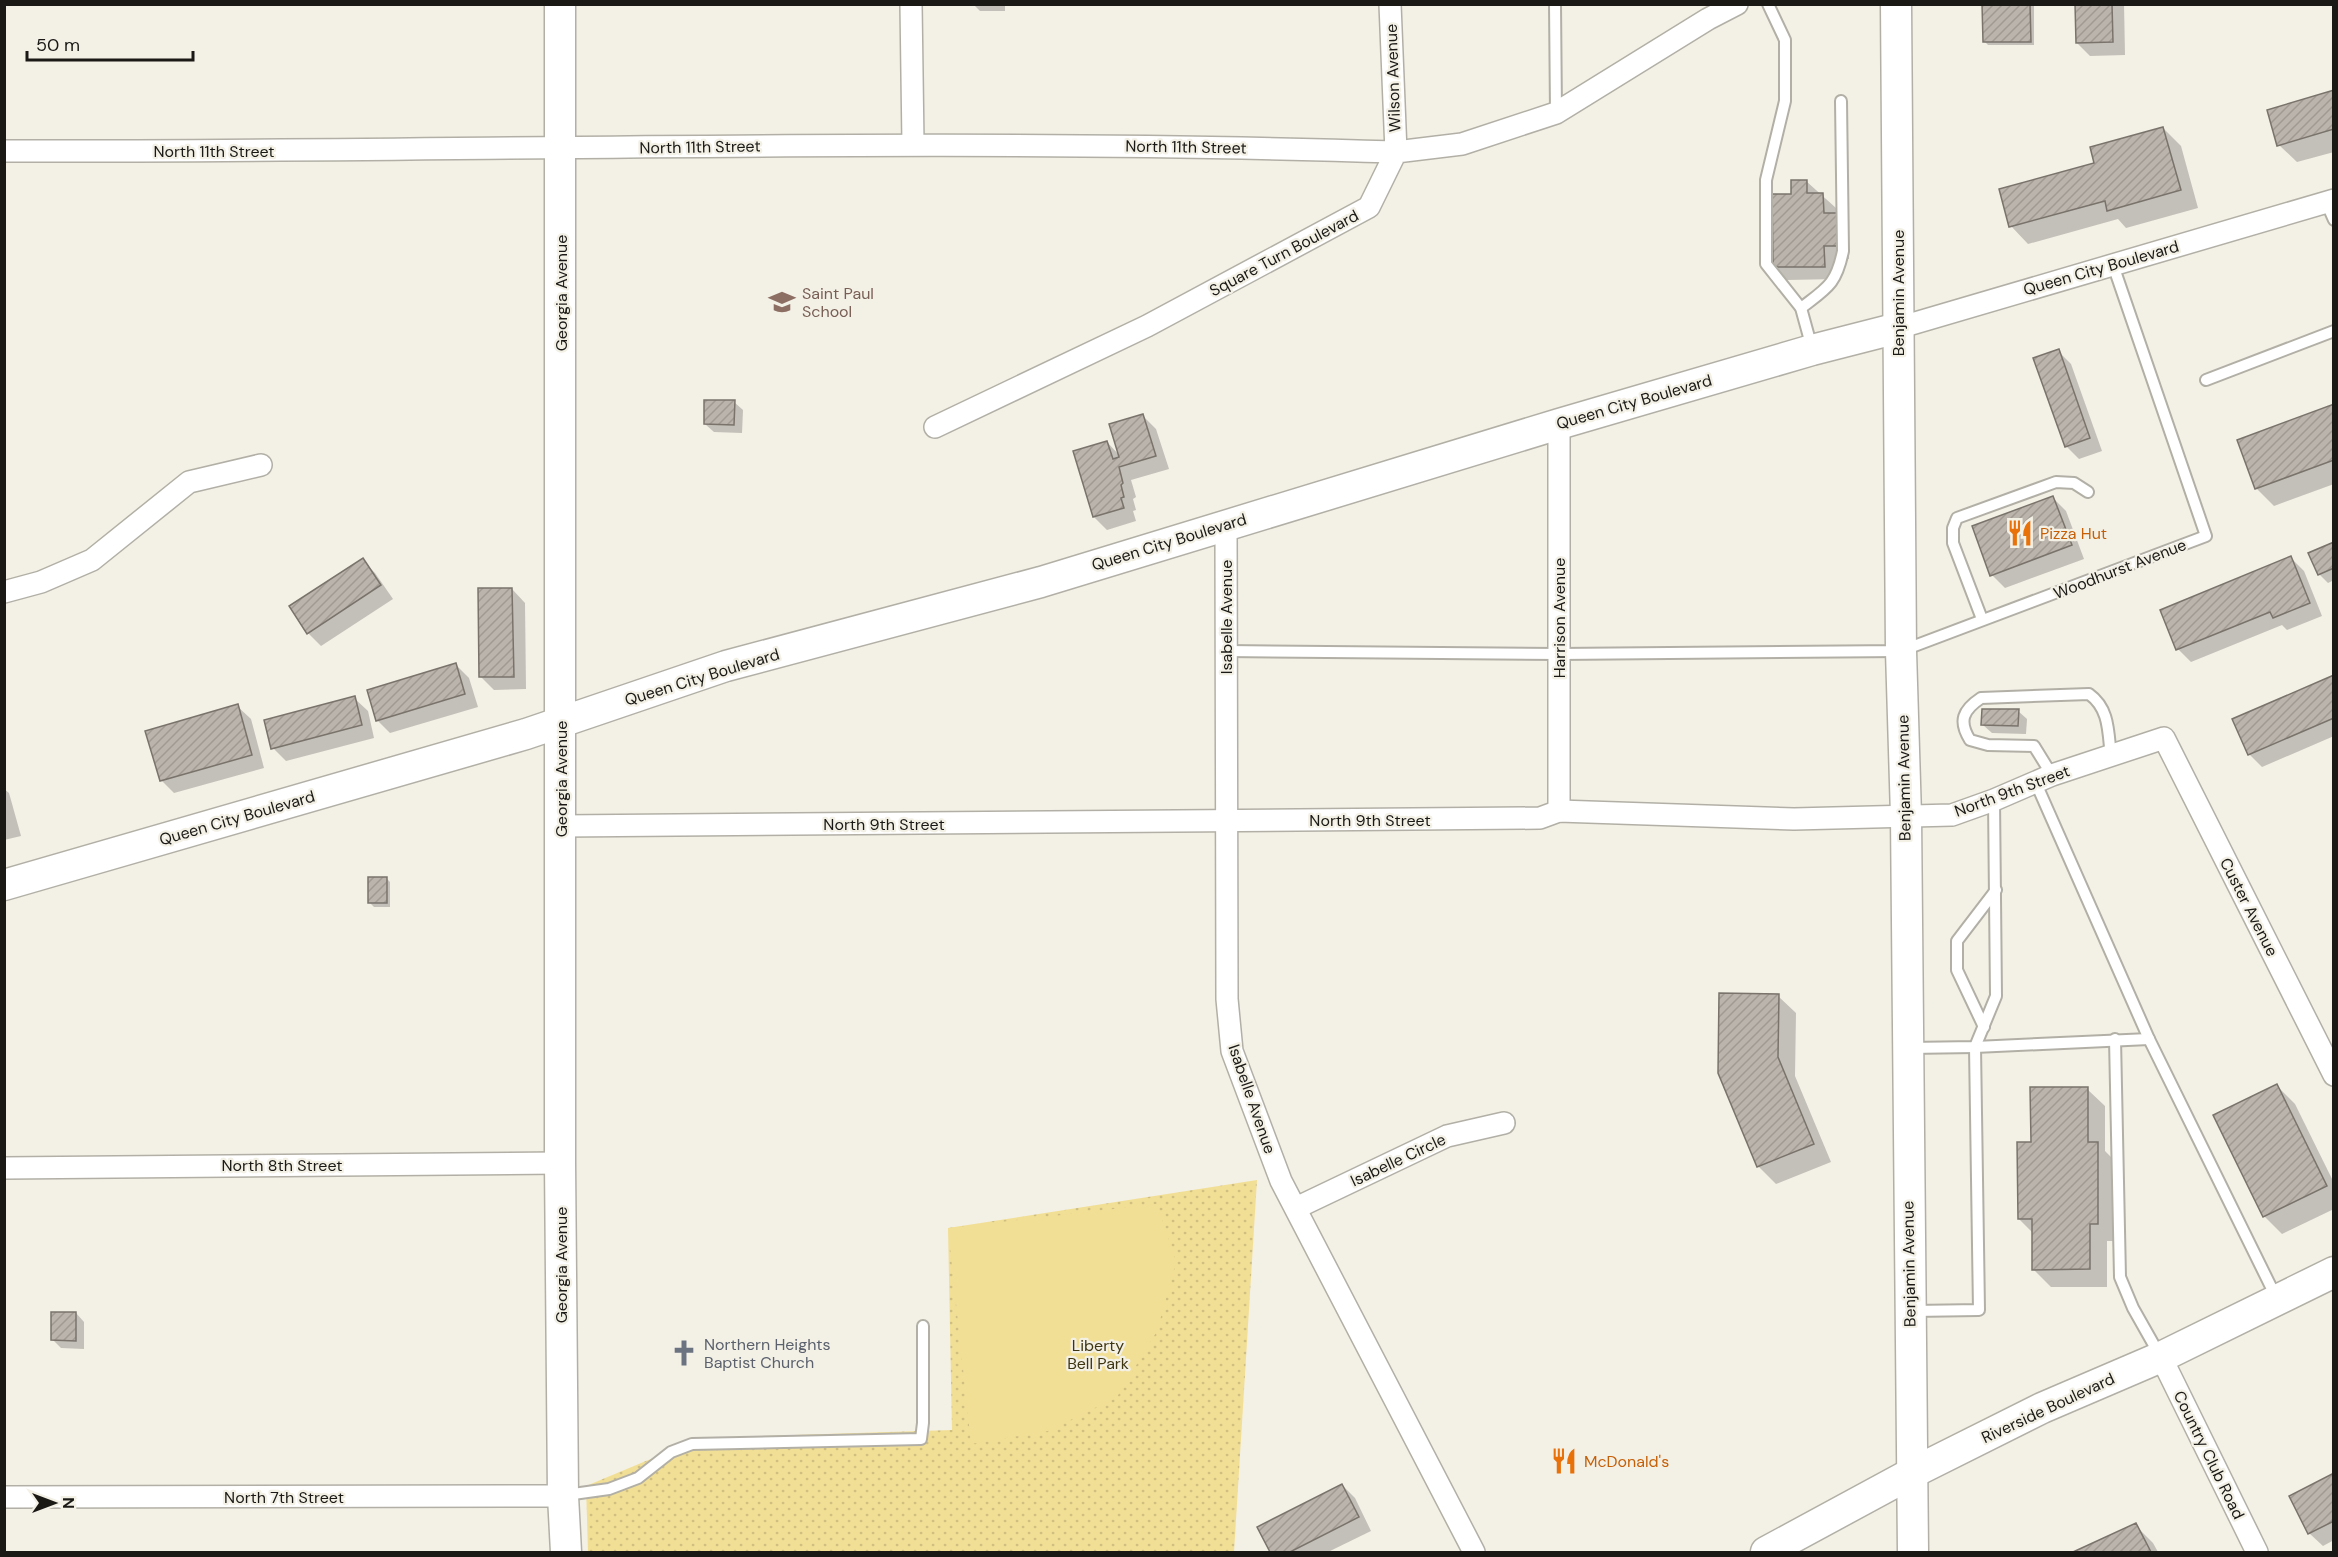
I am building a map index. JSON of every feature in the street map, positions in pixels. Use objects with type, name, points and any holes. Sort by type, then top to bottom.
[{"type":"street","name":"Georgia Avenue","points":[[560,4],[560,1163],[562,1496],[566,1552]]},
{"type":"street","points":[[911,4],[914,144]]},
{"type":"street","name":"Wilson Avenue","points":[[1390,4],[1396,152]]},
{"type":"street","points":[[1396,152],[1462,144],[1556,113],[1708,12],[1737,4]]},
{"type":"street","name":"Benjamin Avenue","points":[[1896,4],[1901,651],[1906,816],[1913,1552]]},
{"type":"street","name":"North 11th Street","points":[[4,151],[561,149],[914,144],[1245,147],[1396,152]]},
{"type":"street","name":"Square Turn Boulevard","points":[[935,427],[1147,326],[1369,207],[1396,152]]},
{"type":"street","name":"Queen City Boulevard","points":[[4,885],[514,738],[726,666],[1041,582],[1559,424],[1812,350],[1898,328],[2113,265],[2331,208]]},
{"type":"street","name":"Harrison Avenue","points":[[1559,424],[1559,811]]},
{"type":"street","points":[[4,592],[41,582],[92,560],[189,482],[261,465]]},
{"type":"street","name":"Isabelle Avenue","points":[[1226,525],[1227,999],[1232,1051],[1281,1181],[1474,1552]]},
{"type":"street","name":"North 9th Street","points":[[561,826],[1540,818],[1559,811],[1794,819],[1952,814],[1994,800],[2044,778],[2164,738]]},
{"type":"street","name":"Custer Avenue","points":[[2164,738],[2334,1075]]},
{"type":"street","name":"Isabelle Circle","points":[[1296,1208],[1447,1136],[1504,1123]]},
{"type":"street","name":"North 8th Street","points":[[4,1168],[560,1163]]},
{"type":"street","name":"Riverside Boulevard","points":[[1766,1552],[1912,1473],[2042,1408],[2161,1357],[2334,1272]]},
{"type":"street","name":"Country Club Road","points":[[2161,1357],[2257,1552]]},
{"type":"street","name":"North 7th Street","points":[[4,1497],[562,1496]]},
{"type":"lane","points":[[1556,4],[1556,113]]},
{"type":"lane","points":[[1768,4],[1785,40],[1785,101],[1766,180],[1766,264],[1801,308],[1812,350]]},
{"type":"lane","points":[[1801,308],[1829,287],[1839,273],[1843,251],[1841,101]]},
{"type":"lane","name":"Woodhurst Avenue","points":[[1901,651],[2206,536],[2113,265]]},
{"type":"lane","points":[[2206,380],[2334,331]]},
{"type":"lane","points":[[1982,620],[1953,543],[1953,528],[1957,518],[2056,482],[2074,483],[2088,492]]},
{"type":"lane","points":[[1226,651],[1559,654],[1901,651]]},
{"type":"lane","points":[[2111,757],[2106,716],[2100,702],[2089,694],[1981,698],[1968,706],[1964,716],[1964,730],[1970,740],[1988,745],[2034,746],[2044,778],[2149,1039],[2277,1300]]},
{"type":"lane","points":[[1910,1311],[1979,1310],[1975,1047],[1996,996],[1994,800]]},
{"type":"lane","points":[[1984,1027],[1957,970],[1957,940],[1995,890]]},
{"type":"lane","points":[[2115,1039],[2120,1277],[2133,1308],[2161,1357]]},
{"type":"lane","points":[[1907,1048],[2149,1039]]},
{"type":"lane","points":[[562,1496],[609,1489],[638,1478],[671,1452],[692,1444],[921,1440],[923,1326]]},
{"type":"green space","name":"Liberty Bell Park","points":[[1257,1180],[1234,1552],[588,1552],[586,1486],[701,1438],[952,1430],[948,1228]]},
{"type":"green space","points":[[1157,1204],[1176,1262],[1157,1331],[1117,1397],[1048,1431],[971,1444],[948,1228]]},
{"type":"building","points":[[1982,4],[2030,4],[2031,42],[1983,42]]},
{"type":"building","points":[[2075,4],[2112,4],[2113,42],[2076,43]]},
{"type":"building","points":[[2334,90],[2334,129],[2277,146],[2267,110]]},
{"type":"building","points":[[2163,127],[2181,190],[2107,211],[2105,201],[2009,227],[1999,189],[2094,163],[2090,147]]},
{"type":"building","points":[[1791,180],[1807,180],[1807,193],[1823,193],[1824,213],[1837,213],[1837,246],[1824,246],[1825,267],[1773,267],[1772,194],[1791,194]]},
{"type":"building","points":[[2059,349],[2090,438],[2065,447],[2033,358]]},
{"type":"building","points":[[704,400],[735,400],[734,425],[704,424]]},
{"type":"building","points":[[2334,404],[2334,460],[2255,489],[2237,440]]},
{"type":"building","points":[[1143,414],[1156,456],[1119,467],[1123,483],[1121,485],[1124,497],[1121,498],[1124,508],[1093,517],[1073,451],[1107,441],[1113,459],[1119,457],[1109,424]]},
{"type":"building","points":[[2053,496],[2072,545],[1990,576],[1972,526]]},
{"type":"building","points":[[2334,542],[2334,568],[2318,575],[2308,553]]},
{"type":"building","points":[[2291,556],[2310,603],[2273,618],[2270,612],[2176,650],[2160,610]]},
{"type":"building","points":[[363,558],[381,585],[307,634],[289,606]]},
{"type":"building","points":[[478,588],[512,588],[514,677],[479,677]]},
{"type":"building","points":[[456,663],[465,694],[376,721],[367,690]]},
{"type":"building","points":[[2334,675],[2334,718],[2248,755],[2232,719]]},
{"type":"building","points":[[355,696],[362,725],[271,749],[264,720]]},
{"type":"building","points":[[238,704],[252,755],[160,781],[145,731]]},
{"type":"building","points":[[1982,709],[2019,709],[2018,726],[1981,725]]},
{"type":"building","points":[[368,877],[387,877],[387,903],[368,903]]},
{"type":"building","points":[[1719,993],[1779,994],[1778,1057],[1814,1144],[1757,1167],[1718,1073]]},
{"type":"building","points":[[2277,1084],[2327,1186],[2263,1217],[2213,1115]]},
{"type":"building","points":[[2030,1087],[2088,1087],[2088,1142],[2098,1142],[2098,1224],[2090,1224],[2090,1269],[2032,1270],[2032,1219],[2018,1219],[2017,1142],[2031,1142]]},
{"type":"building","points":[[51,1312],[76,1312],[76,1341],[51,1340]]},
{"type":"building","points":[[2334,1473],[2334,1521],[2308,1534],[2289,1496]]},
{"type":"building","points":[[1342,1484],[1359,1517],[1290,1552],[1270,1552],[1257,1527]]},
{"type":"building","points":[[2136,1523],[2151,1552],[2073,1552]]},
{"type":"place","name":"Saint Paul School","points":[[782,302]]},
{"type":"place","name":"Pizza Hut","points":[[2020,533]]},
{"type":"place","name":"Northern Heights Baptist Church","points":[[684,1353]]},
{"type":"place","name":"McDonald's","points":[[1564,1461]]}]
